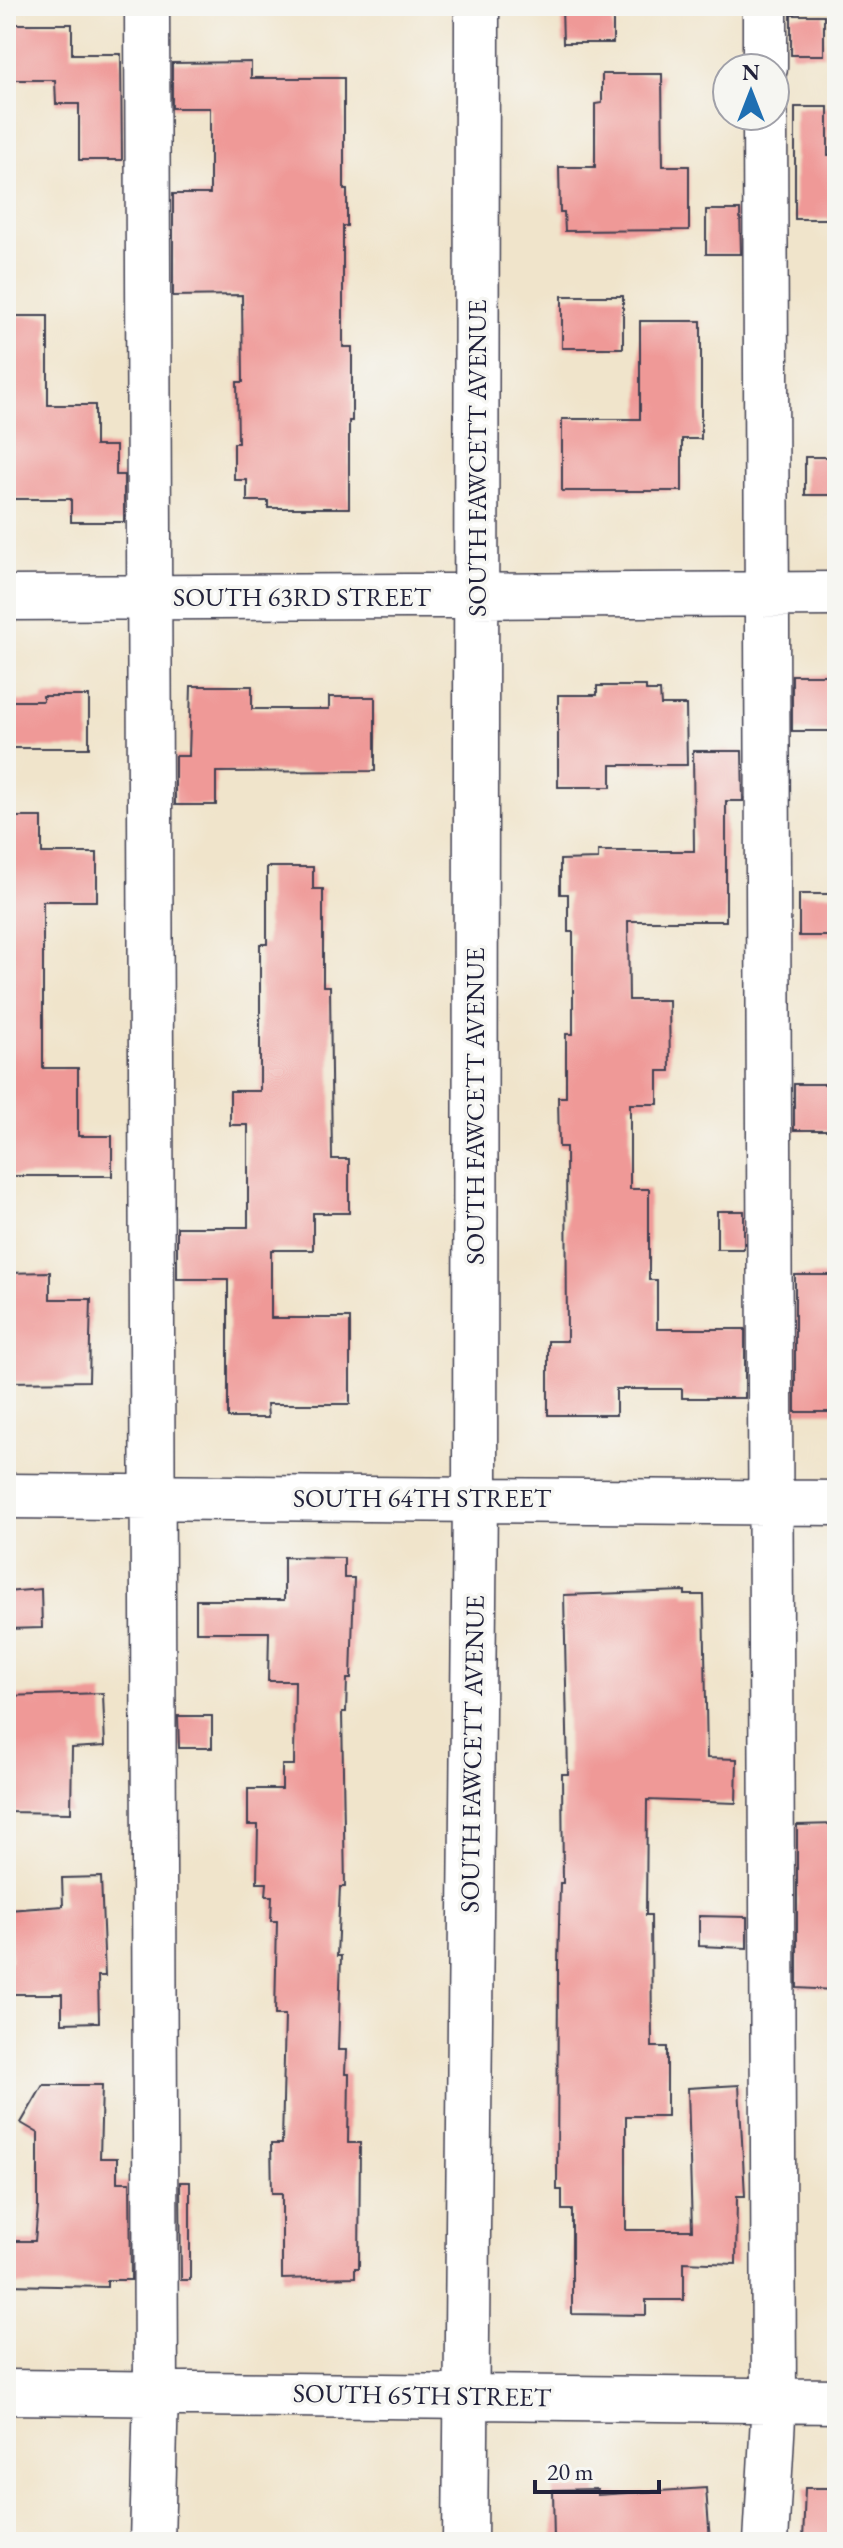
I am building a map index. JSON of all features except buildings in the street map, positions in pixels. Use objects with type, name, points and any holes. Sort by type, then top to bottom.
[{"type":"street","points":[[147,6],[156,2393],[152,2542]]},
{"type":"street","name":"SOUTH FAWCETT AVENUE","points":[[465,2542],[475,1498],[477,6]]},
{"type":"street","points":[[765,6],[765,52]]},
{"type":"street","points":[[765,132],[774,2400],[766,2542]]},
{"type":"street","name":"SOUTH 63RD STREET","points":[[6,598],[837,594]]},
{"type":"street","name":"SOUTH 64TH STREET","points":[[6,1496],[837,1503]]},
{"type":"street","name":"SOUTH 65TH STREET","points":[[6,2392],[837,2401]]}]
